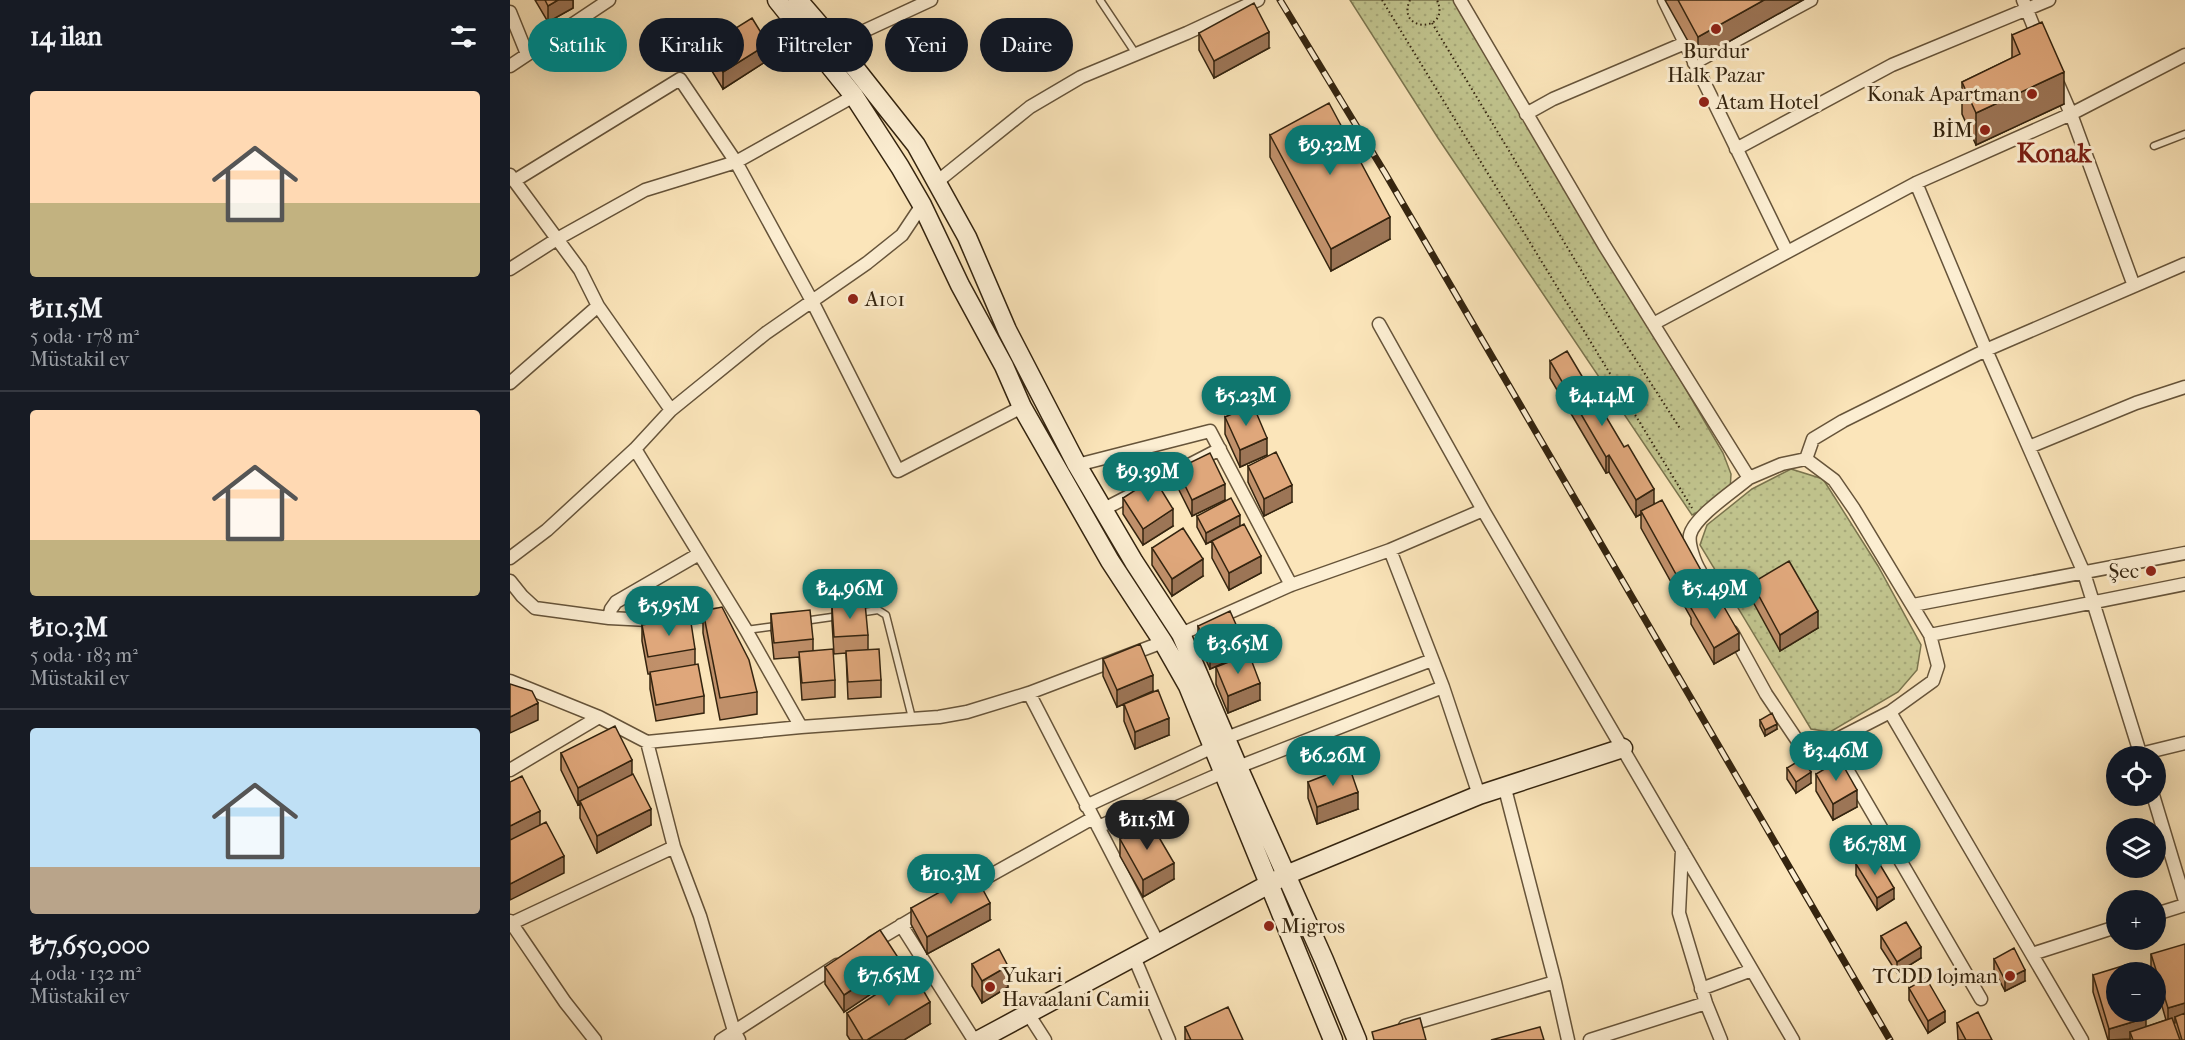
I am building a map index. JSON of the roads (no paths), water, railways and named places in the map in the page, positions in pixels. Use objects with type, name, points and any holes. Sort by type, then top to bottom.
[{"type":"main road","points":[[777,0],[854,96],[922,205],[960,285],[1004,366],[1022,407],[1110,561],[1163,642],[1220,743]]},
{"type":"main road","points":[[798,0],[814,18]]},
{"type":"main road","points":[[858,72],[916,145],[938,181],[967,237],[1007,330],[1077,465],[1134,562],[1181,634],[1269,882],[1333,1040]]},
{"type":"main road","points":[[922,205],[938,181]]},
{"type":"main road","points":[[979,1040],[1269,882],[1504,785],[1623,748]]},
{"type":"main road","points":[[1231,770],[1286,875],[1361,1039]]},
{"type":"street","points":[[510,66],[609,0]]},
{"type":"street","points":[[873,27],[931,0]]},
{"type":"street","points":[[938,181],[1030,107],[1081,77],[1187,33],[1256,0]]},
{"type":"street","points":[[1460,0],[1526,114],[1749,478]]},
{"type":"street","points":[[1664,0],[1787,252]]},
{"type":"street","points":[[1694,63],[1811,0]]},
{"type":"street","points":[[1736,149],[1892,65],[2024,4],[2049,0]]},
{"type":"street","points":[[2024,4],[2044,50]]},
{"type":"street","points":[[510,12],[527,54]]},
{"type":"street","points":[[1526,114],[1552,99],[1685,43]]},
{"type":"street","points":[[1653,324],[1916,183],[2071,114],[2185,55]]},
{"type":"street","points":[[2053,72],[2071,114],[2134,286]]},
{"type":"street","points":[[670,410],[598,306],[580,270],[512,178],[680,79],[736,162],[812,301],[898,471],[1022,407]]},
{"type":"street","points":[[510,269],[557,239],[645,190],[736,162],[854,96]]},
{"type":"street","points":[[1916,183],[2084,573],[2137,746]]},
{"type":"street","points":[[510,558],[547,530],[635,449],[670,410],[766,333],[867,263],[902,235],[922,205]]},
{"type":"street","points":[[1806,459],[1813,439],[1843,421],[1986,350],[2185,264]]},
{"type":"street","points":[[510,383],[598,306]]},
{"type":"street","points":[[1379,324],[1483,510],[1792,1040]]},
{"type":"street","points":[[2029,447],[2136,403],[2185,387]]},
{"type":"street","points":[[1077,465],[1210,431],[1291,585]]},
{"type":"street","points":[[635,449],[746,630],[801,727]]},
{"type":"street","points":[[1104,509],[1220,449]]},
{"type":"street","points":[[1705,581],[1694,561],[1690,535],[1699,520],[1749,478],[1782,464],[1806,459],[1834,480],[1854,510],[1930,635],[1938,666],[1933,681],[1890,712],[1816,750],[1801,746],[1766,694],[1727,622]]},
{"type":"street","points":[[1181,634],[1291,585],[1390,550],[1483,510]]},
{"type":"street","points":[[1390,550],[1443,687],[1479,795]]},
{"type":"street","points":[[609,618],[616,602],[699,554]]},
{"type":"street","points":[[1913,605],[2185,554]]},
{"type":"street","points":[[510,581],[535,608],[609,618],[649,620],[736,614]]},
{"type":"street","points":[[1930,635],[2185,584]]},
{"type":"street","points":[[510,681],[599,717],[647,742],[912,719],[967,712],[1029,693],[1163,642]]},
{"type":"street","points":[[1086,806],[1220,743],[1432,660]]},
{"type":"street","points":[[952,897],[1096,822],[1443,687]]},
{"type":"street","points":[[1029,693],[1158,943]]},
{"type":"street","points":[[1890,712],[2082,1040]]},
{"type":"street","points":[[510,770],[599,717]]},
{"type":"street","points":[[647,742],[674,847],[700,916],[736,1036]]},
{"type":"street","points":[[1830,742],[1981,999]]},
{"type":"street","points":[[2166,748],[2185,743]]},
{"type":"street","points":[[1504,785],[1568,1040]]},
{"type":"street","points":[[2156,806],[2185,903],[2166,910]]},
{"type":"street","points":[[596,1040],[566,1002],[511,923],[674,847]]},
{"type":"street","points":[[1682,849],[1679,914],[1701,989],[1721,1040]]},
{"type":"street","points":[[721,1040],[736,1036],[857,953],[931,908]]},
{"type":"street","points":[[901,925],[974,1040]]},
{"type":"street","points":[[2032,954],[2106,930]]},
{"type":"street","points":[[1134,957],[1169,1040]]},
{"type":"street","points":[[1701,989],[1752,970]]},
{"type":"street","points":[[1391,1030],[1555,982]]},
{"type":"street","points":[[1590,1040],[1706,1003]]},
{"type":"street","points":[[1027,1012],[1045,1040]]},
{"type":"lane","points":[[1100,0],[1136,54]]},
{"type":"lane","points":[[2154,146],[2185,134]]},
{"type":"lane","points":[[792,623],[878,610],[884,613],[912,719]]},
{"type":"lane","points":[[746,630],[781,625]]},
{"type":"railway","points":[[1280,0],[1385,173],[1890,1040]]},
{"type":"place","name":"Burdur Halk Pazar","points":[[1716,29]]},
{"type":"place","name":"Konak Apartman","points":[[2032,94]]},
{"type":"place","name":"Atam Hotel","points":[[1704,102]]},
{"type":"place","name":"BİM","points":[[1985,130]]},
{"type":"place","name":"A101","points":[[853,299]]},
{"type":"place","name":"Şec","points":[[2151,571]]},
{"type":"place","name":"Migros","points":[[1269,926]]},
{"type":"place","name":"TCDD lojman","points":[[2010,976]]},
{"type":"place","name":"Yukari Havaalani Camii","points":[[990,987]]},
{"type":"district","name":"Konak","points":[[2054,153]]}]
